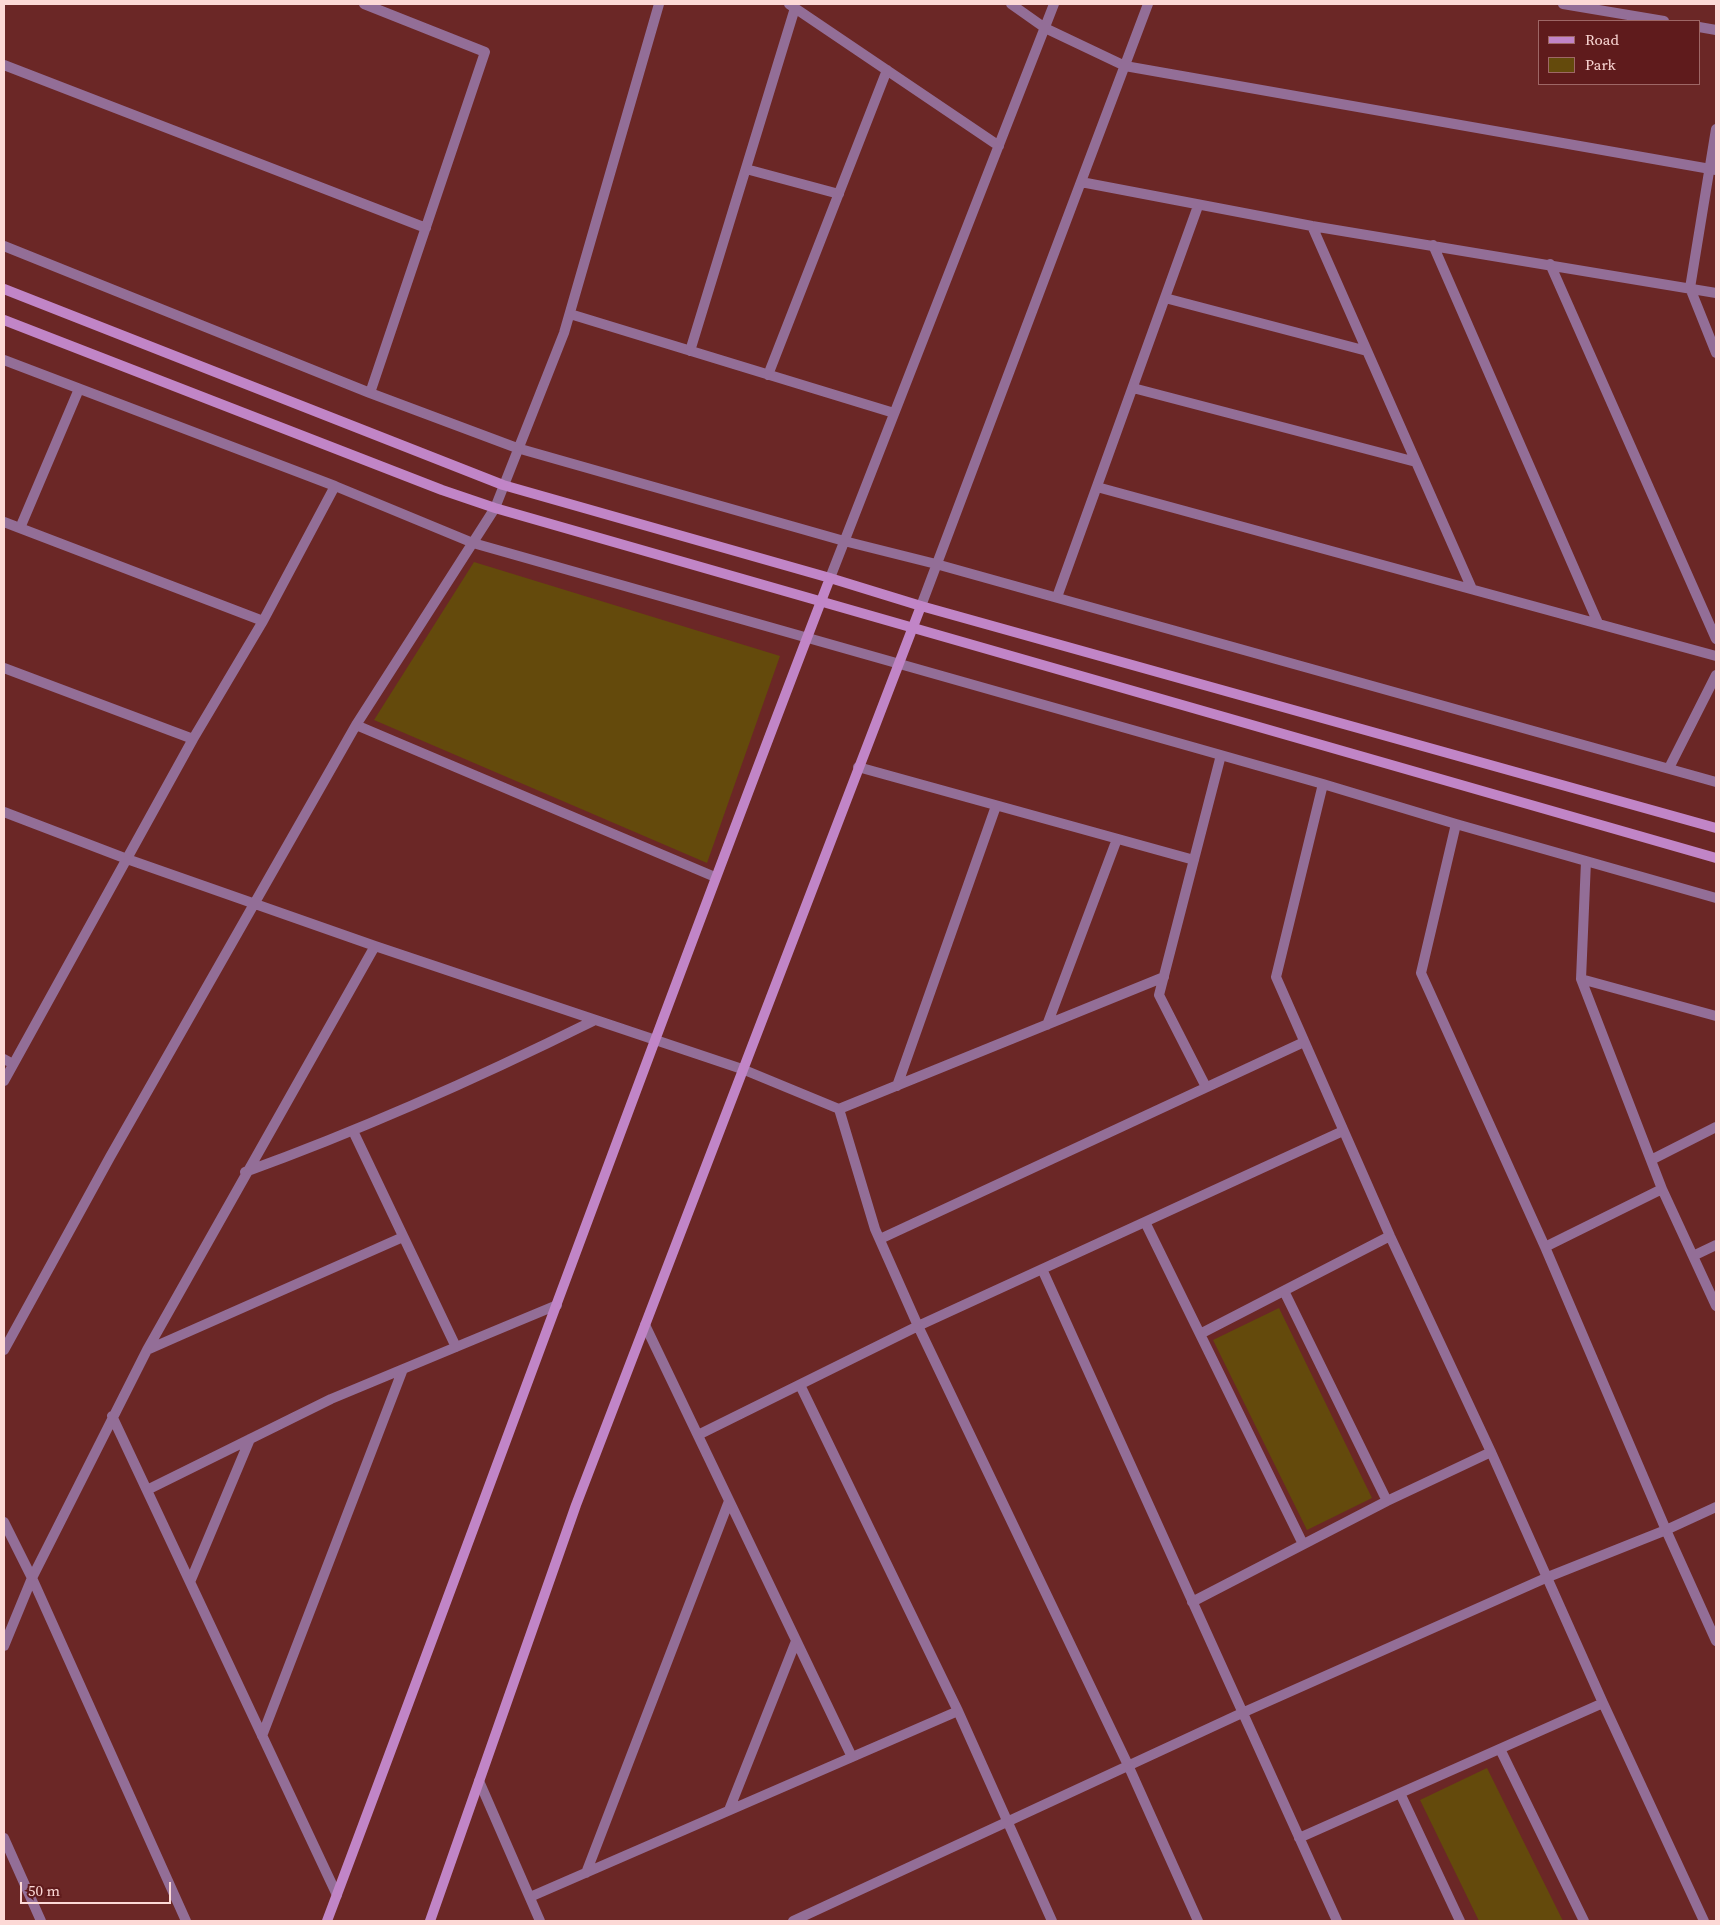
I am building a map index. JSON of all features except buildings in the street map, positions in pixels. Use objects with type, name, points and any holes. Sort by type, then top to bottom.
[{"type":"street","points":[[364,4],[485,52],[370,393]]},
{"type":"street","points":[[4,1350],[110,1157],[356,724],[495,508],[570,314],[659,4]]},
{"type":"street","points":[[1011,4],[1045,28],[1125,66],[1713,170]]},
{"type":"street","points":[[327,1921],[715,877],[1054,4]]},
{"type":"street","points":[[430,1921],[576,1505],[976,463],[1148,4]]},
{"type":"street","points":[[1563,4],[1658,20]]},
{"type":"street","points":[[690,351],[746,168],[792,6],[999,146]]},
{"type":"street","points":[[1700,27],[1716,30]]},
{"type":"street","points":[[4,65],[426,228]]},
{"type":"street","points":[[768,375],[887,70]]},
{"type":"street","points":[[1716,129],[1713,170],[1690,288],[1716,353]]},
{"type":"street","points":[[746,168],[839,194]]},
{"type":"street","points":[[1081,182],[1198,206],[1312,226],[1716,293]]},
{"type":"street","points":[[1057,597],[1198,206]]},
{"type":"street","points":[[1312,226],[1472,589]]},
{"type":"street","points":[[1434,245],[1598,622]]},
{"type":"street","points":[[4,246],[370,393],[517,448],[844,541],[1057,597],[1716,782]]},
{"type":"street","points":[[1550,264],[1716,639]]},
{"type":"street","points":[[4,289],[503,484],[921,606],[1716,828]]},
{"type":"street","points":[[1165,298],[1367,351]]},
{"type":"street","points":[[570,314],[894,413]]},
{"type":"street","points":[[4,320],[442,490],[495,508],[1716,858]]},
{"type":"street","points":[[4,360],[335,486],[473,543],[1324,784],[1456,824],[1716,898]]},
{"type":"street","points":[[1133,388],[1416,462]]},
{"type":"street","points":[[20,528],[80,389]]},
{"type":"street","points":[[4,1082],[9,1062],[127,859],[193,739],[263,621],[335,486]]},
{"type":"street","points":[[1097,487],[1598,622],[1716,656]]},
{"type":"street","points":[[4,522],[263,621]]},
{"type":"street","points":[[4,668],[193,739]]},
{"type":"street","points":[[1669,768],[1716,675]]},
{"type":"street","points":[[356,724],[715,877]]},
{"type":"street","points":[[1206,1087],[1160,995],[1221,755]]},
{"type":"street","points":[[858,767],[1194,860]]},
{"type":"street","points":[[1324,784],[1276,977],[1390,1236],[1548,1577],[1701,1920]]},
{"type":"street","points":[[897,1086],[996,806]]},
{"type":"street","points":[[5,816],[374,946],[742,1069],[839,1109],[1164,977]]},
{"type":"street","points":[[1456,824],[1421,974],[1546,1246],[1666,1530],[1716,1640]]},
{"type":"street","points":[[1047,1025],[1117,839]]},
{"type":"street","points":[[1586,861],[1581,979],[1662,1189],[1716,1306]]},
{"type":"street","points":[[4,1646],[32,1578],[112,1416],[245,1172],[374,946]]},
{"type":"street","points":[[1581,979],[1716,1016]]},
{"type":"street","points":[[245,1172],[352,1132],[533,1051],[594,1021]]},
{"type":"street","points":[[880,1239],[1304,1042]]},
{"type":"street","points":[[839,1109],[880,1239],[918,1326],[1128,1765],[1198,1921]]},
{"type":"street","points":[[1651,1160],[1716,1127]]},
{"type":"street","points":[[698,1435],[918,1326],[1343,1131]]},
{"type":"street","points":[[352,1132],[456,1347]]},
{"type":"street","points":[[1546,1246],[1662,1189]]},
{"type":"street","points":[[1145,1222],[1303,1544]]},
{"type":"street","points":[[1200,1334],[1390,1236]]},
{"type":"street","points":[[147,1350],[403,1237]]},
{"type":"street","points":[[1693,1256],[1716,1245]]},
{"type":"street","points":[[1042,1269],[1337,1921]]},
{"type":"street","points":[[1284,1291],[1387,1501]]},
{"type":"street","points":[[147,1490],[331,1399],[556,1306]]},
{"type":"street","points":[[645,1325],[852,1757]]},
{"type":"street","points":[[262,1736],[403,1370]]},
{"type":"street","points":[[800,1385],[958,1711],[1052,1921]]},
{"type":"street","points":[[112,1416],[337,1895]]},
{"type":"street","points":[[190,1582],[250,1439]]},
{"type":"street","points":[[1192,1602],[1387,1501],[1491,1452]]},
{"type":"street","points":[[586,1873],[729,1501]]},
{"type":"street","points":[[793,1921],[1242,1713],[1548,1577],[1666,1530],[1716,1507]]},
{"type":"street","points":[[4,1522],[32,1578],[186,1921]]},
{"type":"street","points":[[729,1810],[796,1641]]},
{"type":"street","points":[[1299,1838],[1603,1703]]},
{"type":"street","points":[[530,1898],[958,1711]]},
{"type":"street","points":[[1500,1749],[1584,1921]]},
{"type":"street","points":[[479,1781],[540,1921]]},
{"type":"street","points":[[1400,1793],[1460,1921]]},
{"type":"street","points":[[4,1838],[41,1921]]},
{"type":"green space","points":[[474,562],[780,656],[707,863],[374,720]]},
{"type":"green space","points":[[1279,1308],[1372,1498],[1307,1530],[1213,1340]]},
{"type":"green space","points":[[1487,1768],[1563,1921],[1479,1921],[1420,1800]]}]
